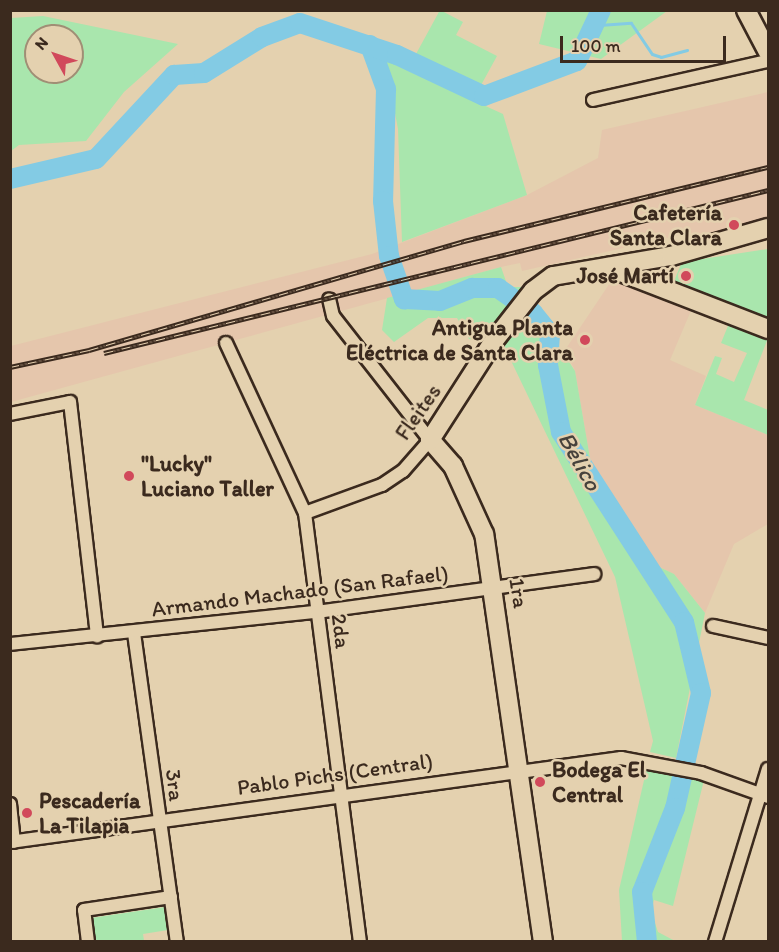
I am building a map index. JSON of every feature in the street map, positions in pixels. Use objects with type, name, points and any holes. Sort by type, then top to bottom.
[{"type":"main road","points":[[746,10],[768,52]]},
{"type":"main road","name":"Fleites","points":[[430,440],[493,342],[533,291],[553,276],[605,265],[671,256],[768,228]]},
{"type":"main road","points":[[666,288],[659,271],[671,256]]},
{"type":"main road","points":[[605,265],[768,329]]},
{"type":"main road","name":"1ra","points":[[430,440],[453,466],[476,511],[495,586],[543,942]]},
{"type":"street","points":[[592,100],[768,61]]},
{"type":"street","name":"1ra","points":[[329,299],[333,316],[430,440]]},
{"type":"street","name":"2da","points":[[226,343],[304,513],[360,942]]},
{"type":"street","points":[[10,414],[70,402],[98,636]]},
{"type":"street","name":"Fleites","points":[[304,513],[382,485],[403,471],[430,440]]},
{"type":"street","name":"Armando Machado (San Rafael)","points":[[10,644],[134,633],[317,612],[594,574]]},
{"type":"street","points":[[713,626],[768,638]]},
{"type":"street","name":"3ra","points":[[134,633],[177,942]]},
{"type":"street","name":"Pablo Pichs (Central)","points":[[12,842],[520,769],[621,758],[701,773],[764,795]]},
{"type":"street","points":[[715,942],[764,795],[768,769]]},
{"type":"street","points":[[10,804],[12,842]]},
{"type":"street","points":[[88,942],[84,910],[171,897]]},
{"type":"shaded area","points":[[768,92],[768,222],[708,236],[689,233],[522,271],[520,263],[501,267],[11,402],[11,346],[372,254],[527,195],[598,158],[602,130]]},
{"type":"shaded area","points":[[616,274],[693,306],[670,360],[706,376],[695,405],[768,435],[768,524],[734,544],[705,613],[674,574],[655,565],[591,464],[575,371],[565,350]]},
{"type":"green space","points":[[440,10],[463,22],[456,35],[497,56],[480,87],[416,54]]},
{"type":"green space","points":[[547,10],[667,11],[601,59],[539,44]]},
{"type":"green space","points":[[43,16],[82,24],[24,24],[24,84],[84,84],[84,25],[178,44],[124,92],[86,141],[19,145],[11,151],[11,18]]},
{"type":"green space","points":[[385,60],[503,114],[527,195],[402,242],[398,129]]},
{"type":"green space","points":[[768,249],[768,317],[678,289],[674,281],[682,262]]},
{"type":"green space","points":[[501,267],[508,287],[528,287],[485,341],[469,339],[457,318],[428,318],[394,342],[382,330],[387,298]]},
{"type":"green space","points":[[533,306],[575,371],[591,464],[655,565],[674,574],[705,613],[676,758],[650,752],[653,741],[615,577],[502,342]]},
{"type":"green space","points":[[730,321],[768,338],[744,400],[768,410],[768,435],[695,405],[715,356],[722,358],[716,374],[734,382],[747,353],[721,343]]},
{"type":"green space","points":[[647,767],[704,780],[673,906],[654,900],[651,911],[658,932],[675,941],[622,941],[619,890]]},
{"type":"green space","points":[[165,907],[168,930],[143,934],[144,941],[94,941],[91,918]]},
{"type":"waterway","points":[[10,179],[96,159],[174,75],[204,73],[262,37],[300,23],[397,55],[484,96],[577,61],[601,10]]},
{"type":"waterway","points":[[599,25],[631,23],[652,54],[661,57],[687,50]]},
{"type":"waterway","name":"Bélico","points":[[370,45],[386,89],[383,201],[389,256],[404,299],[440,301],[472,288],[498,288],[533,313],[550,334],[548,365],[561,432],[684,622],[701,693],[675,808],[642,892],[647,942]]},
{"type":"railway","points":[[10,367],[89,350],[464,241],[768,167]]},
{"type":"railway","points":[[104,353],[768,190]]},
{"type":"place","name":"Cafetería Santa Clara","points":[[734,225]]},
{"type":"place","name":"José Martí","points":[[686,276]]},
{"type":"place","name":"Antigua Planta Eléctrica de Santa Clara","points":[[585,340]]},
{"type":"place","name":"\"Lucky\" Luciano Taller","points":[[129,476]]},
{"type":"place","name":"Bodega El Central","points":[[540,782]]},
{"type":"place","name":"Pescadería La Tilapia","points":[[27,813]]}]
